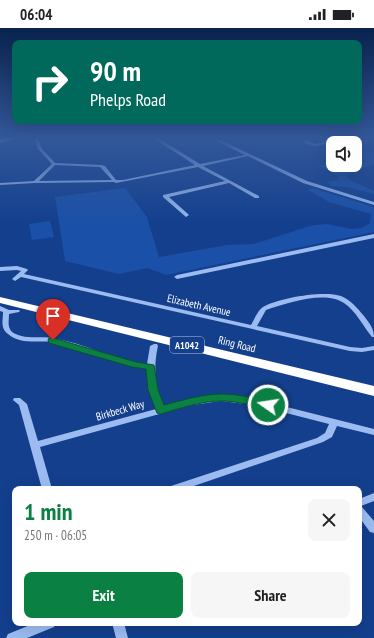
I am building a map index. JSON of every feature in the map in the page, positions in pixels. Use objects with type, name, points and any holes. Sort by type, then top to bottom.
[{"type":"highway","name":"Ring Road","points":[[0,300],[374,391]]},
{"type":"street","points":[[35,182],[51,166]]},
{"type":"street","points":[[101,166],[116,182]]},
{"type":"street","points":[[0,184],[35,182],[116,182],[196,166]]},
{"type":"street","points":[[199,166],[257,197]]},
{"type":"street","points":[[270,166],[305,182],[374,204]]},
{"type":"street","points":[[186,215],[165,196],[228,182]]},
{"type":"street","points":[[177,277],[374,236]]},
{"type":"street","name":"Elizabeth Avenue","points":[[0,269],[17,268],[20,275],[350,349],[362,350],[374,348]]},
{"type":"street","points":[[253,328],[264,309],[313,296],[326,295],[339,297],[348,303],[374,334]]},
{"type":"street","points":[[0,308],[6,311],[6,313]]},
{"type":"street","points":[[6,313],[17,311]]},
{"type":"street","points":[[6,313],[4,324],[5,329],[10,334],[53,340],[136,365],[150,367]]},
{"type":"street","points":[[154,346],[150,367],[153,390],[161,410]]},
{"type":"street","name":"Birkbeck Way","points":[[36,445],[161,410],[207,399],[232,398],[255,402],[374,432]]},
{"type":"street","points":[[17,400],[23,404],[47,486]]},
{"type":"street","points":[[183,486],[320,440],[328,435],[334,422]]},
{"type":"street","points":[[362,502],[374,497]]},
{"type":"street","points":[[362,514],[374,529]]},
{"type":"street","points":[[12,638],[42,626]]},
{"type":"street","points":[[119,626],[122,638]]},
{"type":"shaded area","points":[[330,172],[354,172],[346,175],[350,180],[374,191],[374,194],[347,187],[331,186],[328,182],[338,180],[338,176]]},
{"type":"shaded area","points":[[125,188],[147,217],[159,257],[227,245],[254,244],[313,225],[328,224],[351,229],[362,228],[370,223],[371,214],[329,202],[308,190],[312,188],[374,207],[374,232],[166,275],[147,268],[119,274],[65,261],[55,197]]},
{"type":"shaded area","points":[[50,221],[54,237],[32,240],[29,224]]},
{"type":"route","points":[[53,340],[136,365],[150,367],[153,390],[161,410],[207,399],[221,398],[238,399],[268,405]]}]
